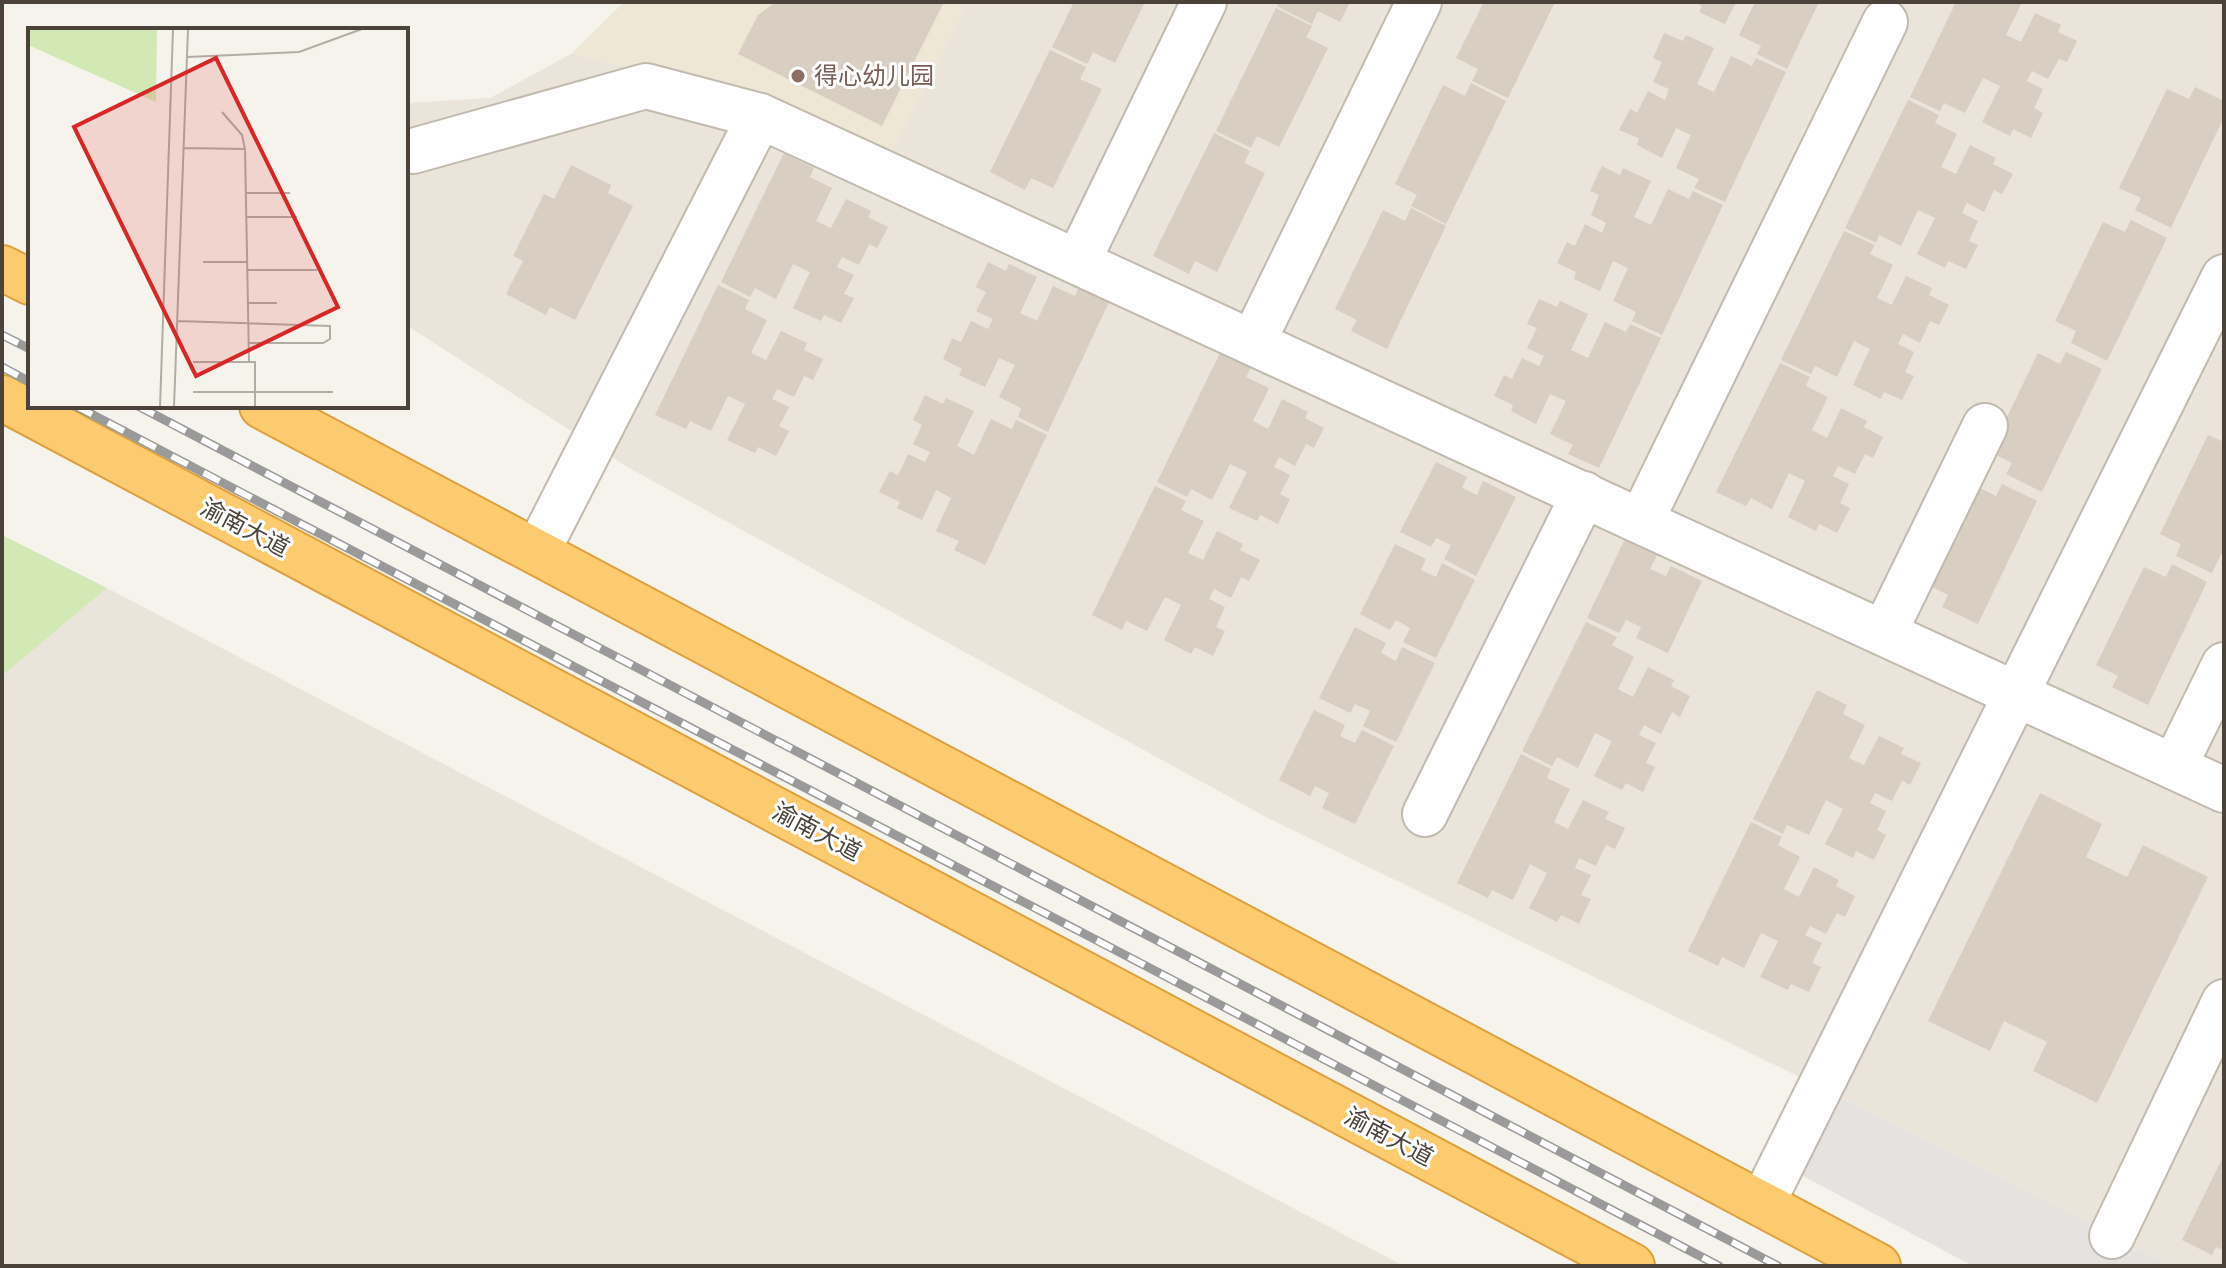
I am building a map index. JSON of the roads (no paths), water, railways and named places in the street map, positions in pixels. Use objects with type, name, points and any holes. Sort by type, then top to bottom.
[{"type":"highway","points":[[2,268],[28,281]]},
{"type":"highway","name":"渝南大道","points":[[2,398],[1632,1266]]},
{"type":"highway","points":[[266,408],[1878,1266]]},
{"type":"street","points":[[1078,261],[1204,2]]},
{"type":"street","points":[[1253,342],[1419,2]]},
{"type":"street","points":[[1641,521],[1885,22]]},
{"type":"street","points":[[413,151],[646,86],[760,116],[2224,790]]},
{"type":"street","points":[[537,552],[760,116]]},
{"type":"street","points":[[1762,1204],[2224,277]]},
{"type":"street","points":[[1884,633],[1985,426]]},
{"type":"street","points":[[1425,814],[1584,494]]},
{"type":"street","points":[[2174,767],[2224,665]]},
{"type":"street","points":[[2112,1236],[2224,1002]]},
{"type":"railway","points":[[2,335],[28,348]]},
{"type":"railway","points":[[2,367],[28,381]]},
{"type":"railway","points":[[80,408],[1719,1266]]},
{"type":"railway","points":[[142,408],[1778,1266]]},
{"type":"place","name":"得心幼儿园","points":[[798,76]]}]
